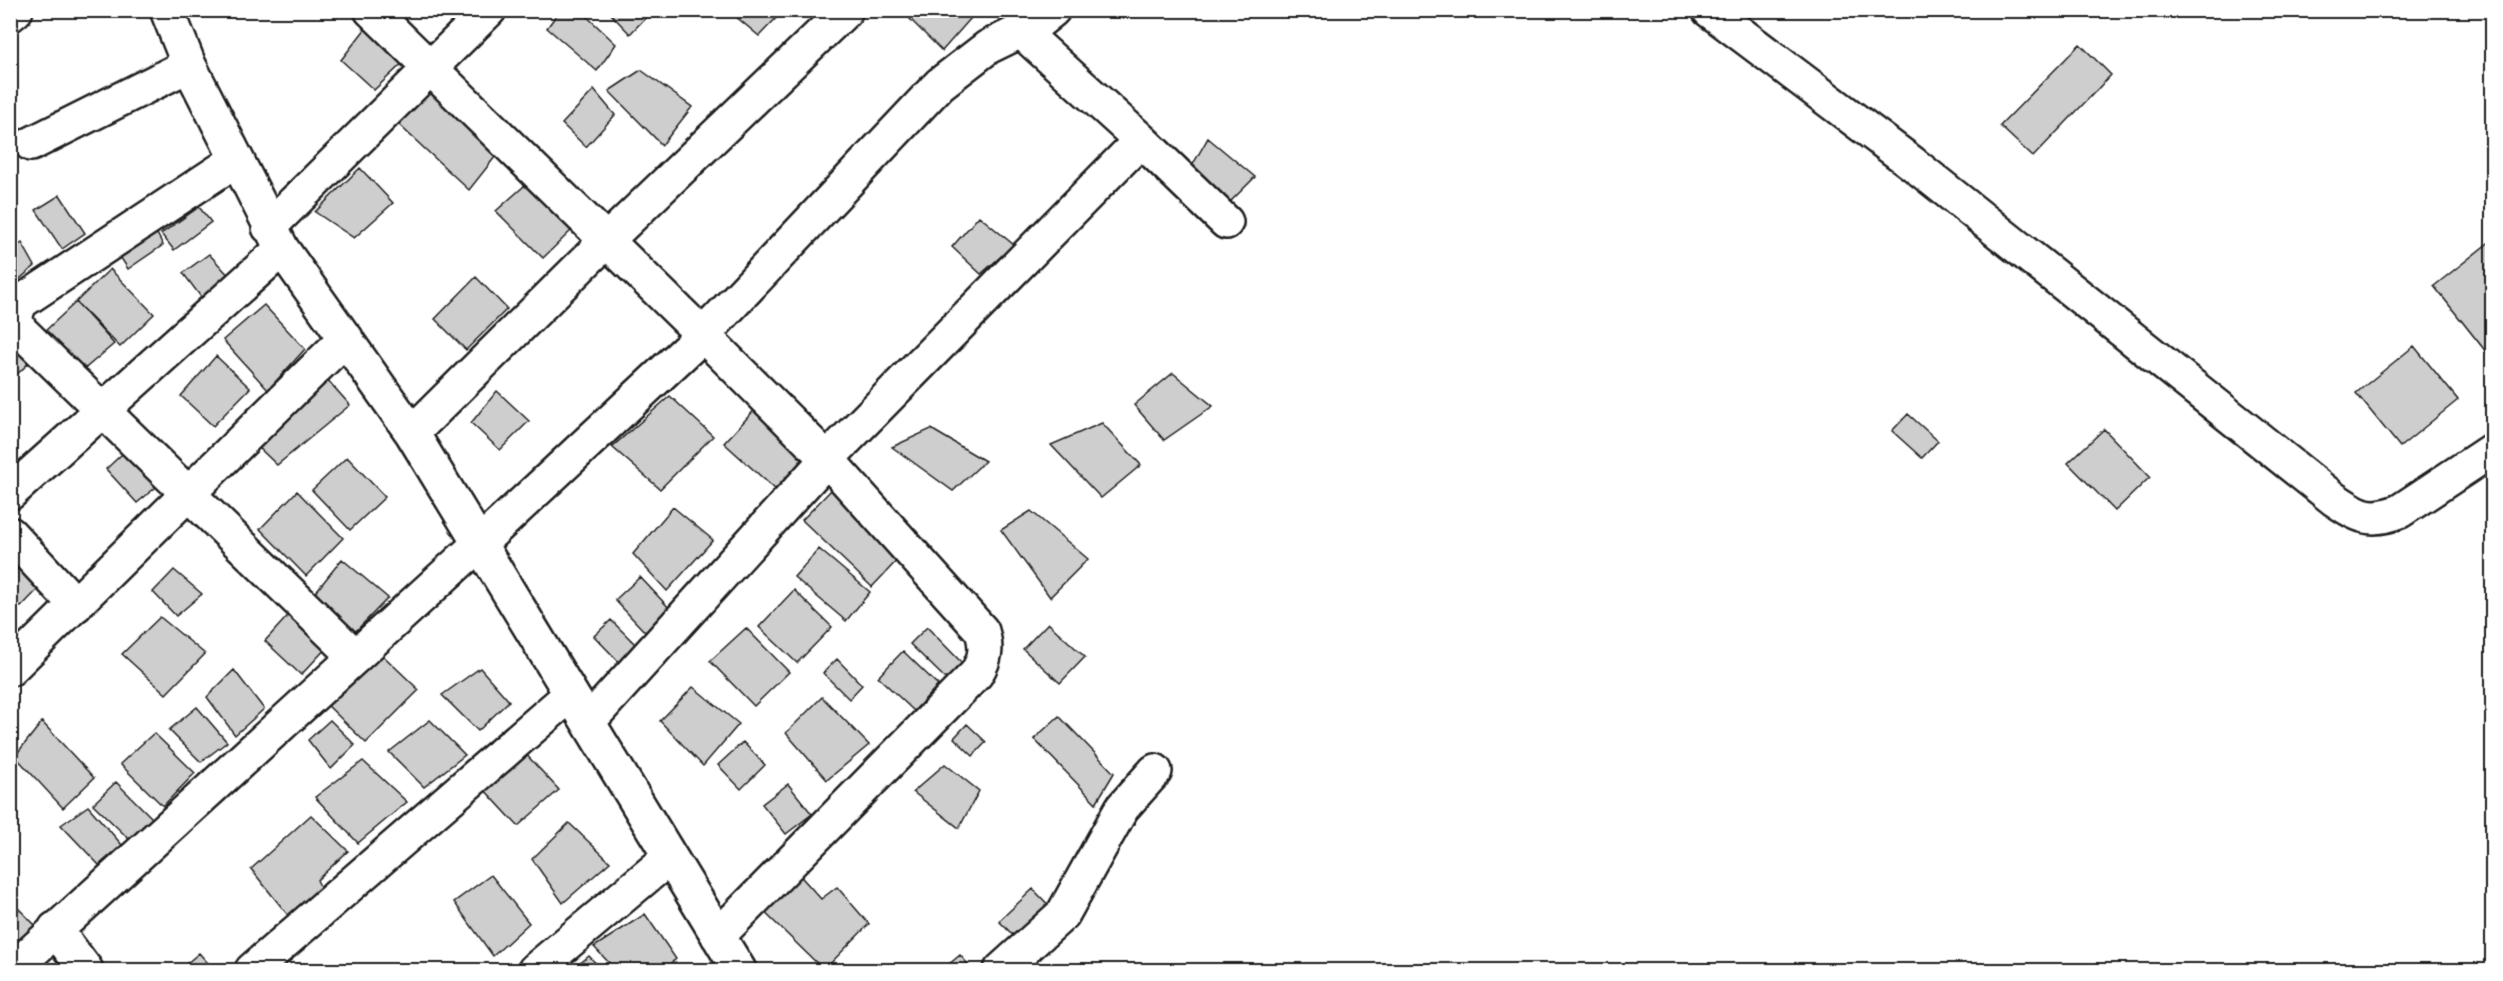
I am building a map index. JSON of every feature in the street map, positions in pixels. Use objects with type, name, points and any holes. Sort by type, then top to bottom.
[{"type":"street","points":[[10,15],[16,10]]},
{"type":"street","points":[[167,10],[189,65],[276,238],[412,433],[740,970]]},
{"type":"street","points":[[370,10],[704,335],[827,459],[982,631],[987,648],[983,663],[976,674],[718,936]]},
{"type":"street","points":[[10,493],[103,410],[276,238],[429,69],[489,10]]},
{"type":"street","points":[[412,433],[607,240],[846,10]]},
{"type":"street","points":[[12,970],[479,544],[704,335],[940,84],[988,46],[1022,32],[1053,10]]},
{"type":"street","points":[[1709,10],[1912,163],[2334,499],[2355,513],[2383,518],[2400,511],[2493,450]]},
{"type":"street","points":[[1022,32],[1141,140],[1226,222]]},
{"type":"street","points":[[31,144],[189,65]]},
{"type":"street","points":[[588,722],[827,459],[1141,140]]},
{"type":"street","points":[[236,160],[21,302],[15,312],[16,322],[21,331],[355,656]]},
{"type":"street","points":[[10,669],[346,338]]},
{"type":"street","points":[[10,534],[76,605]]},
{"type":"street","points":[[252,970],[571,694]]},
{"type":"street","points":[[1001,970],[1063,914],[1122,808],[1155,771]]},
{"type":"street","points":[[535,970],[670,857]]},
{"type":"street","points":[[55,929],[86,970]]},
{"type":"building","points":[[560,10],[580,10],[616,44],[597,71],[547,28]]},
{"type":"building","points":[[607,10],[653,10],[630,34]]},
{"type":"building","points":[[728,10],[784,10],[759,36]]},
{"type":"building","points":[[901,10],[978,10],[942,51]]},
{"type":"building","points":[[366,28],[407,59],[374,90],[341,60]]},
{"type":"building","points":[[2080,44],[2111,75],[2033,157],[2000,126]]},
{"type":"building","points":[[641,70],[692,107],[662,145],[609,91]]},
{"type":"building","points":[[437,86],[499,152],[469,190],[396,122]]},
{"type":"building","points":[[594,90],[615,115],[586,147],[562,124]]},
{"type":"building","points":[[1208,138],[1255,177],[1225,207],[1188,173]]},
{"type":"building","points":[[360,168],[393,203],[354,238],[315,212]]},
{"type":"building","points":[[532,179],[575,227],[543,258],[496,211]]},
{"type":"building","points":[[60,195],[85,233],[62,249],[36,210]]},
{"type":"building","points":[[199,207],[211,222],[174,250],[161,234]]},
{"type":"building","points":[[979,216],[1014,245],[981,274],[952,247]]},
{"type":"building","points":[[154,228],[163,245],[128,269],[119,255]]},
{"type":"building","points":[[2492,240],[2492,357],[2491,358],[2434,286]]},
{"type":"building","points":[[22,243],[35,266],[10,287],[10,251]]},
{"type":"building","points":[[209,254],[232,279],[207,305],[183,273]]},
{"type":"building","points":[[110,269],[154,314],[120,347],[76,302]]},
{"type":"building","points":[[476,277],[507,309],[466,350],[435,319]]},
{"type":"building","points":[[76,302],[114,344],[82,371],[44,332]]},
{"type":"building","points":[[264,305],[305,349],[268,390],[223,340]]},
{"type":"building","points":[[10,343],[33,359],[10,381]]},
{"type":"building","points":[[2414,346],[2458,400],[2400,447],[2356,393]]},
{"type":"building","points":[[216,356],[250,388],[213,426],[181,396]]},
{"type":"building","points":[[1173,373],[1213,406],[1164,440],[1134,405]]},
{"type":"building","points":[[324,376],[350,405],[277,465],[255,444]]},
{"type":"building","points":[[497,391],[529,421],[500,450],[471,423]]},
{"type":"building","points":[[670,396],[713,436],[660,489],[612,447]]},
{"type":"building","points":[[760,404],[811,450],[776,490],[724,443]]},
{"type":"building","points":[[1908,414],[1938,441],[1922,458],[1892,431]]},
{"type":"building","points":[[1102,423],[1141,465],[1101,498],[1051,445]]},
{"type":"building","points":[[931,429],[985,461],[953,491],[892,447]]},
{"type":"building","points":[[2104,429],[2150,477],[2115,511],[2068,463]]},
{"type":"building","points":[[135,442],[167,478],[137,503],[106,469]]},
{"type":"building","points":[[347,457],[385,497],[350,530],[312,490]]},
{"type":"building","points":[[834,487],[904,553],[872,587],[802,520]]},
{"type":"building","points":[[297,491],[343,538],[306,576],[260,529]]},
{"type":"building","points":[[673,507],[713,540],[667,591],[633,554]]},
{"type":"building","points":[[1031,511],[1088,559],[1050,597],[1001,530]]},
{"type":"building","points":[[10,538],[43,584],[21,607],[10,599]]},
{"type":"building","points":[[819,549],[870,592],[846,621],[794,577]]},
{"type":"building","points":[[342,559],[388,598],[352,635],[314,594]]},
{"type":"building","points":[[174,570],[202,594],[176,616],[153,592]]},
{"type":"building","points":[[640,577],[671,610],[646,633],[615,600]]},
{"type":"building","points":[[794,590],[832,627],[797,663],[759,627]]},
{"type":"building","points":[[294,609],[330,644],[301,675],[265,641]]},
{"type":"building","points":[[160,617],[205,654],[166,694],[122,654]]},
{"type":"building","points":[[611,620],[636,645],[619,662],[594,636]]},
{"type":"building","points":[[1048,623],[1085,657],[1060,683],[1023,649]]},
{"type":"building","points":[[927,627],[963,664],[947,680],[910,644]]},
{"type":"building","points":[[746,628],[789,672],[754,706],[710,661]]},
{"type":"building","points":[[372,645],[419,690],[366,743],[320,698]]},
{"type":"building","points":[[903,651],[938,685],[914,711],[878,677]]},
{"type":"building","points":[[837,659],[862,685],[849,699],[823,673]]},
{"type":"building","points":[[480,668],[509,701],[478,731],[442,695]]},
{"type":"building","points":[[234,670],[264,709],[235,735],[207,697]]},
{"type":"building","points":[[693,687],[739,724],[703,766],[660,721]]},
{"type":"building","points":[[822,697],[869,745],[827,780],[786,733]]},
{"type":"building","points":[[197,707],[227,742],[201,762],[169,730]]},
{"type":"building","points":[[1059,716],[1114,773],[1096,803],[1034,739]]},
{"type":"building","points":[[330,720],[355,745],[331,769],[308,740]]},
{"type":"building","points":[[430,720],[465,755],[424,787],[389,752]]},
{"type":"building","points":[[42,722],[94,778],[63,808],[15,756]]},
{"type":"building","points":[[967,724],[986,742],[973,756],[954,738]]},
{"type":"building","points":[[154,733],[195,773],[163,806],[120,764]]},
{"type":"building","points":[[743,742],[765,765],[741,789],[718,765]]},
{"type":"building","points":[[522,750],[559,790],[518,826],[482,787]]},
{"type":"building","points":[[363,761],[407,802],[358,843],[315,797]]},
{"type":"building","points":[[945,764],[979,791],[959,828],[913,792]]},
{"type":"building","points":[[116,782],[152,818],[132,842],[93,804]]},
{"type":"building","points":[[788,784],[812,814],[786,834],[762,804]]},
{"type":"building","points":[[88,806],[122,845],[99,865],[61,825]]},
{"type":"building","points":[[311,815],[348,851],[317,880],[323,892],[291,919],[251,869]]},
{"type":"building","points":[[569,823],[610,862],[563,903],[532,859]]},
{"type":"building","points":[[795,870],[821,899],[837,887],[869,924],[824,970],[755,903]]},
{"type":"building","points":[[491,875],[529,923],[493,956],[454,902]]},
{"type":"building","points":[[1033,889],[1057,914],[1020,942],[999,921]]},
{"type":"building","points":[[10,900],[36,926],[10,950]]},
{"type":"building","points":[[645,914],[676,959],[662,970],[616,970],[594,947]]},
{"type":"building","points":[[199,953],[214,970],[179,970]]},
{"type":"building","points":[[960,955],[973,970],[942,970]]},
{"type":"building","points":[[589,956],[602,970],[572,970]]}]
